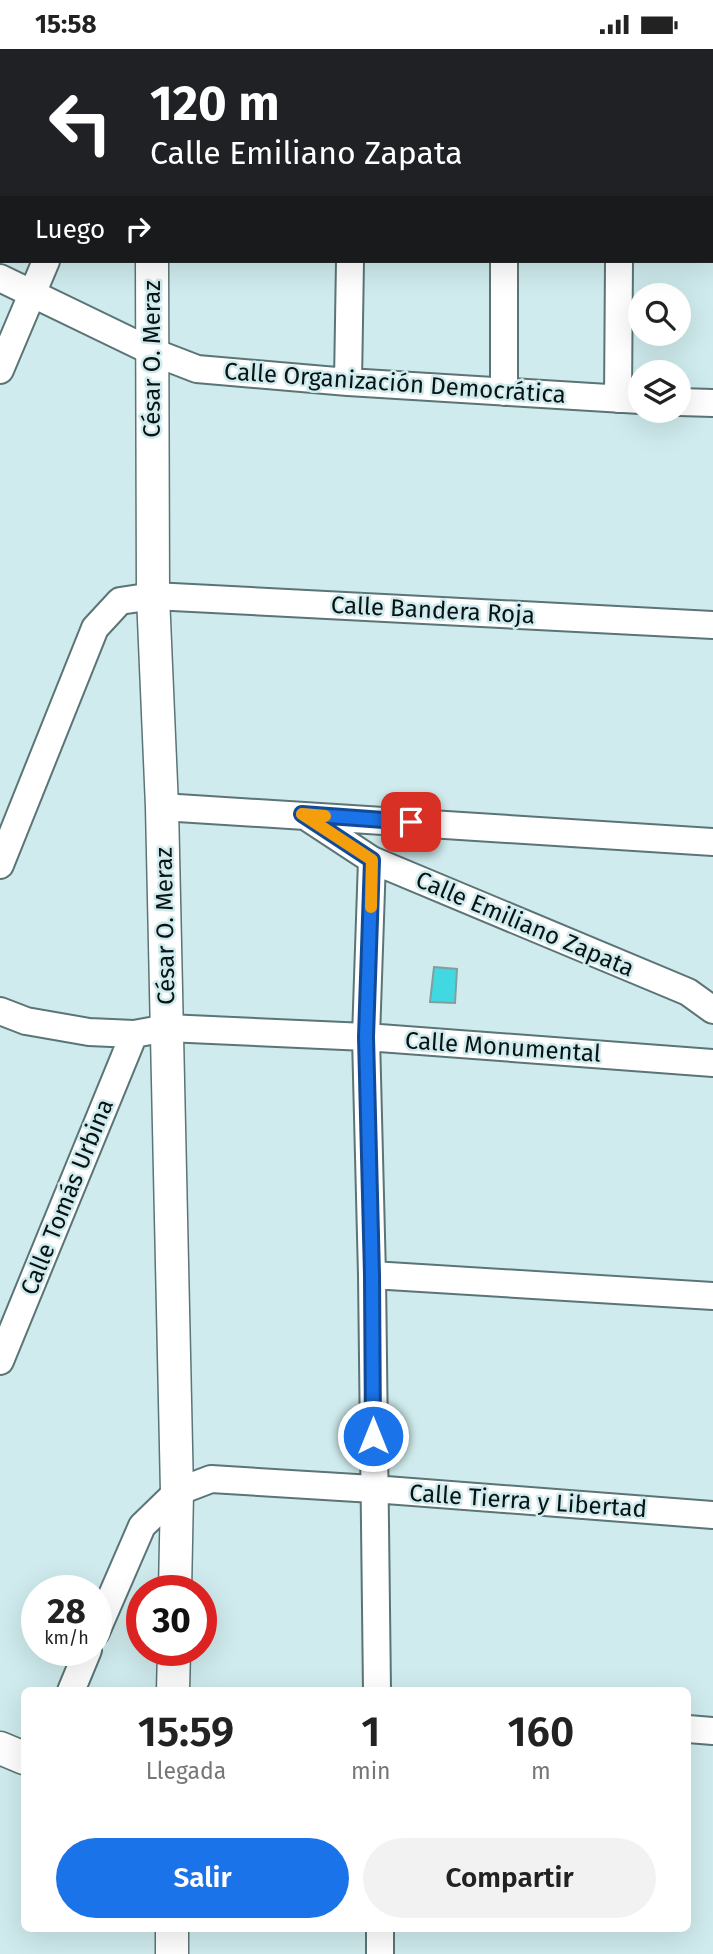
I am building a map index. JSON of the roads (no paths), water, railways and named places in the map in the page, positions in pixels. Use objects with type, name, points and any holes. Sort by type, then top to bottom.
[{"type":"street","points":[[0,370],[45,263]]},
{"type":"street","name":"César O. Meraz","points":[[152,263],[153,596],[163,807],[177,1492],[175,1575]]},
{"type":"street","points":[[348,382],[350,263]]},
{"type":"street","points":[[504,263],[504,392]]},
{"type":"street","points":[[619,263],[628,386]]},
{"type":"street","name":"Calle Organización Democrática","points":[[0,278],[153,352],[197,369],[348,382],[628,400]]},
{"type":"street","points":[[691,402],[713,403]]},
{"type":"street","name":"Calle Bandera Roja","points":[[0,865],[95,628],[120,601],[153,596],[713,625]]},
{"type":"street","points":[[163,807],[713,842]]},
{"type":"street","name":"Calle Emiliano Zapata","points":[[302,814],[372,860],[688,992],[713,1010]]},
{"type":"street","points":[[372,860],[366,1037],[377,1687]]},
{"type":"street","name":"Calle Monumental","points":[[0,1011],[26,1021],[59,1028],[134,1034],[167,1028],[366,1037],[713,1062]]},
{"type":"street","name":"Calle Tomás Urbina","points":[[0,1361],[134,1034]]},
{"type":"street","points":[[372,1275],[713,1296]]},
{"type":"street","name":"Calle Tierra y Libertad","points":[[177,1492],[211,1479],[713,1515]]},
{"type":"street","points":[[112,1595],[142,1526],[177,1492]]},
{"type":"street","points":[[73,1687],[81,1666]]},
{"type":"street","points":[[173,1687],[174,1666]]},
{"type":"street","points":[[691,1729],[713,1731]]},
{"type":"street","points":[[0,1748],[21,1757]]},
{"type":"street","points":[[172,1932],[172,1954]]},
{"type":"street","points":[[380,1932],[380,1954]]}]
